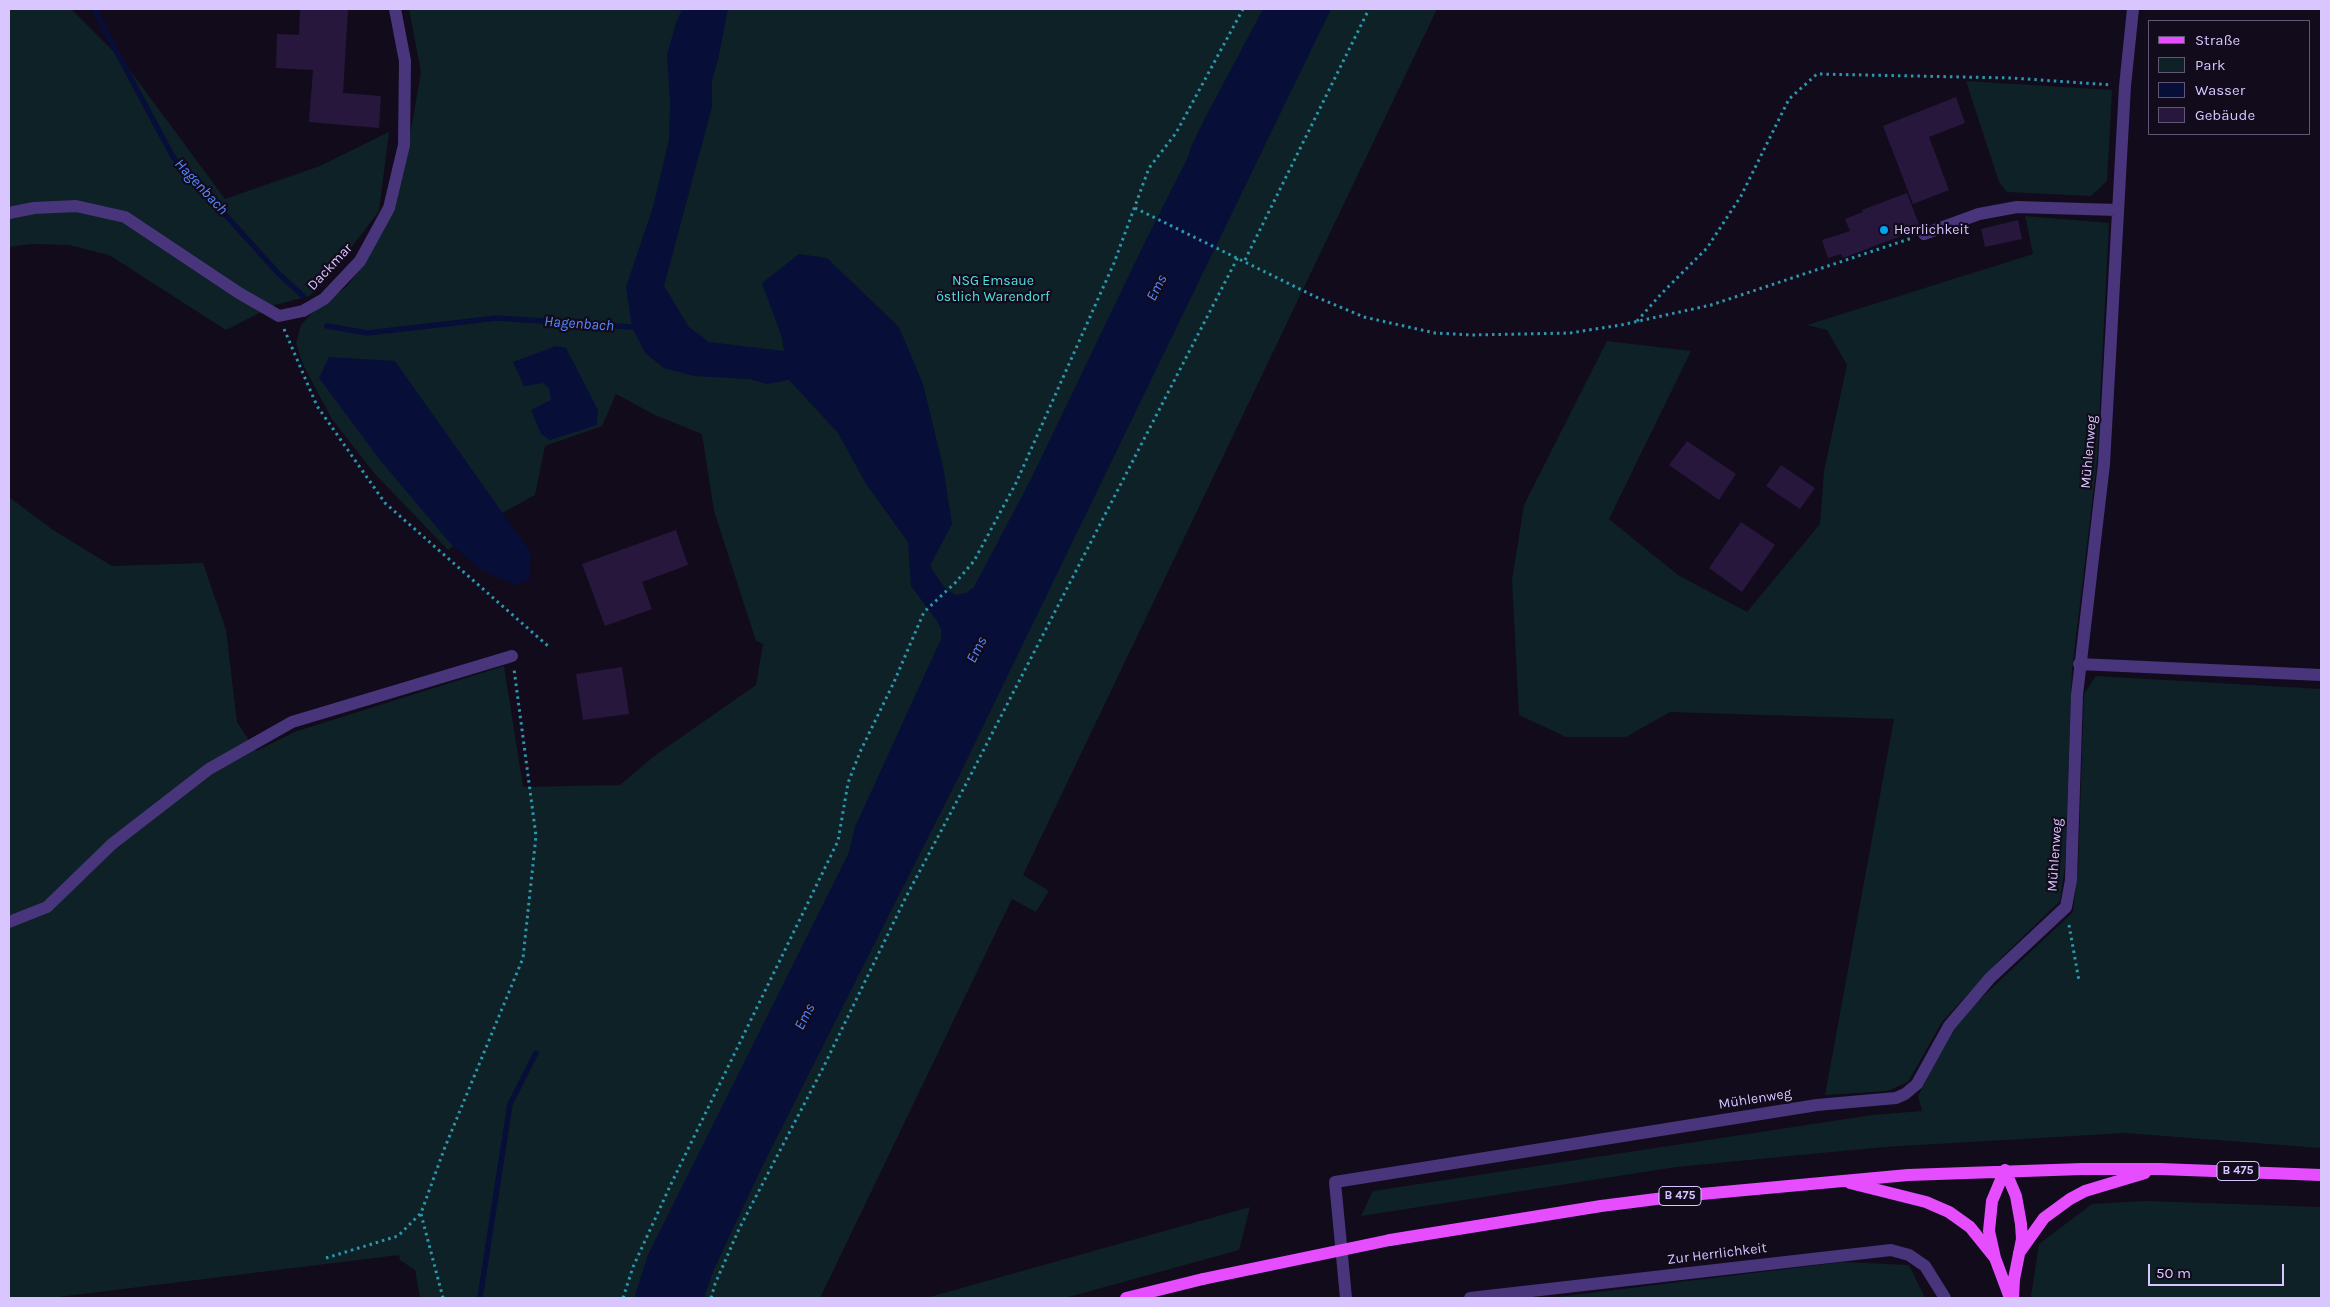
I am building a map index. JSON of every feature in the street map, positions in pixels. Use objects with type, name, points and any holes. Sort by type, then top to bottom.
[{"type":"main road","name":"B 475","points":[[1126,1298],[1203,1279],[1390,1240],[1601,1206],[1740,1189],[1840,1180],[2005,1170],[2160,1169],[2321,1175]]},
{"type":"main road","points":[[2020,1253],[2031,1234],[2044,1218],[2070,1198],[2085,1191],[2160,1169]]},
{"type":"main road","points":[[2005,1170],[2020,1209],[2022,1239],[2012,1298]]},
{"type":"main road","points":[[2005,1170],[1992,1201],[1990,1231],[1995,1258],[2012,1298]]},
{"type":"main road","points":[[1840,1180],[1926,1202],[1949,1212],[1975,1232],[1995,1258]]},
{"type":"street","name":"Dackmar","points":[[279,316],[303,311],[324,299],[360,261],[389,208],[404,145],[405,61],[396,9]]},
{"type":"street","name":"Mühlenweg","points":[[1346,1298],[1335,1182],[1817,1104],[1887,1100],[1904,1094],[1917,1084],[1949,1026],[1966,1005],[2008,959],[2066,908],[2071,880],[2079,664],[2104,464],[2117,210],[2125,86],[2133,9]]},
{"type":"street","points":[[9,213],[34,208],[76,206],[125,217],[238,293],[279,316]]},
{"type":"street","points":[[1924,234],[1979,214],[2017,207],[2117,210]]},
{"type":"street","points":[[9,922],[47,907],[112,844],[209,770],[292,722],[512,656]]},
{"type":"street","points":[[2079,664],[2321,675]]},
{"type":"street","name":"Zur Herrlichkeit","points":[[1470,1298],[1891,1250],[1909,1255],[1925,1266],[1945,1298]]},
{"type":"path","points":[[622,1298],[633,1267],[671,1184],[838,842],[848,783],[860,752],[894,682],[924,612],[956,582],[974,561],[1016,483],[1114,263],[1135,208],[1140,188],[1149,168],[1176,133],[1243,9]]},
{"type":"path","points":[[1245,260],[1369,9]]},
{"type":"path","points":[[1637,321],[1706,248],[1741,196],[1789,99],[1817,74],[2012,78],[2125,86]]},
{"type":"path","points":[[1135,208],[1245,260],[1316,297],[1364,317],[1435,332],[1513,336],[1570,334],[1711,305],[1924,234]]},
{"type":"path","points":[[711,1298],[715,1284],[739,1229],[856,1002],[906,897],[1238,257]]},
{"type":"path","points":[[279,316],[317,406],[385,503],[548,646]]},
{"type":"path","points":[[326,1258],[398,1236],[421,1213],[445,1147],[523,958],[536,836],[512,656]]},
{"type":"path","points":[[2066,908],[2079,981]]},
{"type":"path","points":[[421,1213],[443,1298]]},
{"type":"green space","points":[[9,9],[71,9],[123,61],[225,199],[320,166],[389,132],[379,211],[329,277],[309,296],[275,305],[226,330],[109,255],[69,245],[31,244],[9,247]]},
{"type":"green space","name":"NSG Emsaue östlich Warendorf","points":[[409,9],[1437,9],[1023,875],[1049,891],[1036,912],[1012,899],[820,1298],[420,1298],[415,1270],[400,1260],[399,1255],[50,1298],[9,1298],[9,497],[53,530],[112,566],[203,563],[226,630],[237,722],[256,751],[297,731],[504,666],[523,787],[620,785],[653,757],[756,685],[763,644],[756,641],[714,511],[702,434],[655,415],[616,394],[602,426],[545,446],[535,495],[504,512],[448,550],[374,473],[332,419],[303,365],[296,343],[301,325],[312,313],[347,286],[364,264],[409,141],[421,72]]},
{"type":"green space","points":[[1966,81],[2112,90],[2107,181],[2091,196],[2007,192],[1999,182]]},
{"type":"green space","points":[[2025,216],[2109,223],[2097,462],[2072,670],[2065,865],[2060,901],[2003,956],[1942,1022],[1908,1082],[1887,1091],[1825,1095],[1894,719],[1670,712],[1626,737],[1566,737],[1519,715],[1512,580],[1524,505],[1607,341],[1691,351],[1609,519],[1678,575],[1747,612],[1820,524],[1824,471],[1847,365],[1827,330],[1807,325],[2033,254]]},
{"type":"green space","points":[[2096,676],[2321,689],[2321,1148],[2125,1133],[1884,1147],[1676,1167],[1361,1216],[1373,1191],[1872,1115],[1922,1111],[1918,1096],[1952,1031],[1977,1002],[2073,912],[2078,868],[2084,694]]},
{"type":"green space","points":[[2145,1201],[2321,1207],[2321,1298],[2032,1298],[2039,1244],[2092,1204]]},
{"type":"green space","points":[[1250,1207],[1239,1250],[1065,1298],[926,1298]]},
{"type":"green space","points":[[1843,1262],[1909,1265],[1925,1298],[1549,1298]]},
{"type":"water","name":"Ems","points":[[682,9],[728,9],[712,81],[712,107],[664,286],[689,327],[709,342],[784,351],[782,338],[762,283],[799,254],[827,258],[899,327],[923,384],[943,466],[952,524],[930,566],[944,587],[955,595],[966,593],[974,587],[1031,479],[1188,157],[1204,120],[1263,9],[1331,9],[958,778],[763,1165],[714,1269],[704,1298],[634,1298],[648,1255],[849,852],[855,827],[941,639],[941,629],[937,621],[911,586],[908,542],[866,484],[838,433],[789,380],[767,384],[750,379],[694,376],[664,368],[645,353],[632,327],[626,287],[653,207],[669,140],[670,100],[667,55]]},
{"type":"water","points":[[556,346],[566,348],[598,410],[597,425],[550,440],[541,434],[531,410],[551,400],[549,388],[543,383],[524,386],[513,362]]},
{"type":"water","points":[[329,357],[395,361],[531,553],[529,580],[515,585],[479,569],[450,543],[380,460],[319,378]]},
{"type":"building","points":[[300,9],[348,9],[343,93],[381,96],[379,128],[309,122],[313,70],[276,68],[277,34],[299,35]]},
{"type":"building","points":[[1956,97],[1965,123],[1929,137],[1949,190],[1913,204],[1883,126]]},
{"type":"building","name":"Herrlichkeit","points":[[1907,193],[1920,227],[1917,230],[1843,258],[1841,254],[1828,258],[1822,240],[1850,231],[1845,219],[1863,212],[1862,210]]},
{"type":"building","points":[[2018,220],[2022,239],[1985,247],[1981,229]]},
{"type":"building","points":[[1687,441],[1736,474],[1719,500],[1669,465]]},
{"type":"building","points":[[1781,465],[1815,488],[1800,509],[1766,486]]},
{"type":"building","points":[[1741,522],[1775,545],[1742,592],[1709,568]]},
{"type":"building","points":[[676,530],[688,565],[642,582],[652,609],[605,626],[582,564]]},
{"type":"building","points":[[622,667],[629,714],[583,720],[576,674]]},
{"type":"waterway","name":"Hagenbach","points":[[96,9],[97,15],[173,157],[278,273],[303,296]]},
{"type":"waterway","name":"Hagenbach","points":[[327,326],[368,333],[497,318],[632,327],[637,329]]},
{"type":"waterway","points":[[480,1298],[510,1104],[536,1053]]},
{"type":"place","name":"Herrlichkeit","points":[[1884,230]]}]
